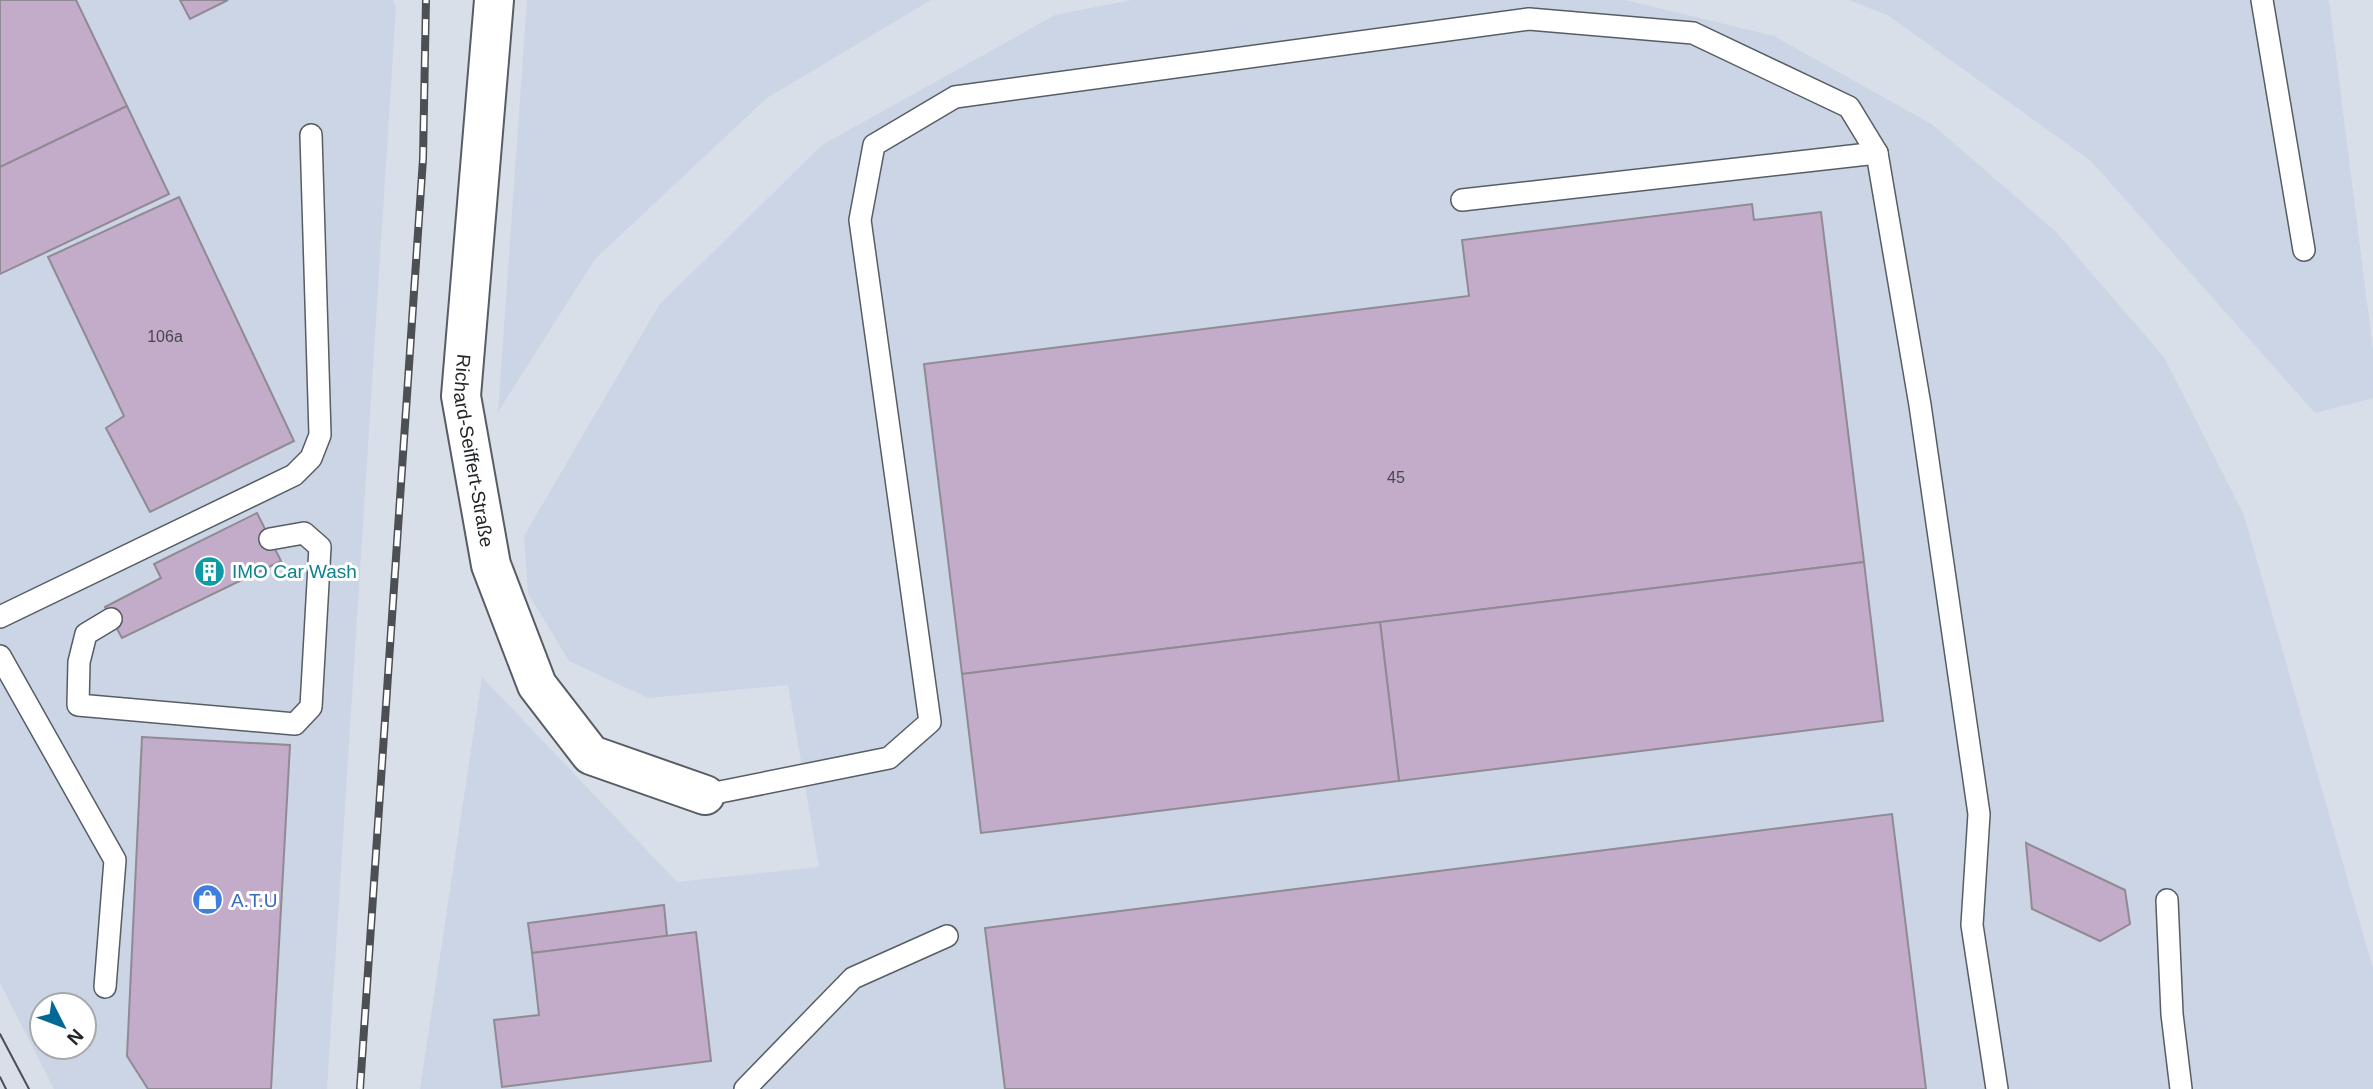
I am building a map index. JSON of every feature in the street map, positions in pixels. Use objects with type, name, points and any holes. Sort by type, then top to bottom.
[{"type":"street","name":"Richard-Seiffert-Straße","points":[[494,0],[460,396],[491,565],[537,685],[591,755],[705,796]]},
{"type":"lane","points":[[2262,0],[2304,250]]},
{"type":"lane","points":[[705,796],[889,758],[930,722],[860,220],[874,145],[955,97],[1529,19],[1693,33],[1849,107],[1877,153],[1920,405],[1979,814],[1972,925],[1997,1089]]},
{"type":"lane","points":[[0,617],[294,475],[311,458],[320,435],[311,135]]},
{"type":"lane","points":[[1462,200],[1877,153]]},
{"type":"lane","points":[[111,619],[86,634],[79,662],[78,705],[295,724],[311,707],[320,547],[304,533],[270,539]]},
{"type":"lane","points":[[0,656],[115,860],[105,987]]},
{"type":"lane","points":[[2167,900],[2172,1014],[2181,1089]]},
{"type":"lane","points":[[746,1089],[853,978],[947,936]]},
{"type":"shaded area","points":[[0,0],[393,0],[396,7],[327,1089],[54,1089],[40,1061],[98,1061],[98,991],[28,991],[28,1038],[0,983]]},
{"type":"shaded area","points":[[527,0],[931,0],[767,98],[595,259],[498,412]]},
{"type":"shaded area","points":[[1132,0],[1625,0],[1774,36],[1933,125],[2055,231],[2164,357],[2244,515],[2373,969],[2373,1089],[420,1089],[482,677],[677,882],[819,867],[788,685],[648,698],[569,661],[528,593],[524,536],[659,305],[822,145],[1055,15]]},
{"type":"shaded area","points":[[1849,0],[2329,0],[2373,350],[2373,398],[2315,413],[2091,161],[1889,16]]},
{"type":"building","points":[[0,0],[76,0],[127,106],[0,167]]},
{"type":"building","points":[[180,0],[228,0],[190,19]]},
{"type":"building","points":[[127,106],[169,194],[0,274],[0,167]]},
{"type":"building","points":[[179,197],[294,441],[150,512],[106,428],[124,416],[48,257]]},
{"type":"building","points":[[1752,204],[1754,220],[1821,212],[1864,562],[962,674],[924,364],[1469,296],[1462,240]]},
{"type":"building","name":"IMO Car Wash","points":[[257,513],[281,561],[122,638],[105,607],[161,578],[154,564]]},
{"type":"building","points":[[1864,562],[1883,721],[1399,781],[1380,622]]},
{"type":"building","points":[[1380,622],[1399,781],[981,833],[962,674]]},
{"type":"building","name":"A.T.U","points":[[142,737],[290,745],[271,1089],[148,1089],[127,1056]]},
{"type":"building","points":[[1892,814],[1926,1089],[1005,1089],[985,928]]},
{"type":"building","points":[[2026,843],[2125,890],[2130,924],[2100,941],[2032,909]]},
{"type":"building","points":[[664,905],[667,936],[532,953],[528,923]]},
{"type":"building","points":[[696,932],[711,1061],[502,1087],[494,1020],[539,1015],[532,953]]},
{"type":"tram line","points":[[0,1034],[29,1089]]},
{"type":"tram line","points":[[0,1077],[6,1089]]},
{"type":"railway","points":[[360,1089],[423,159],[426,0]]},
{"type":"place","name":"IMO Car Wash","points":[[209,571]]},
{"type":"place","name":"A.T.U","points":[[208,900]]}]
